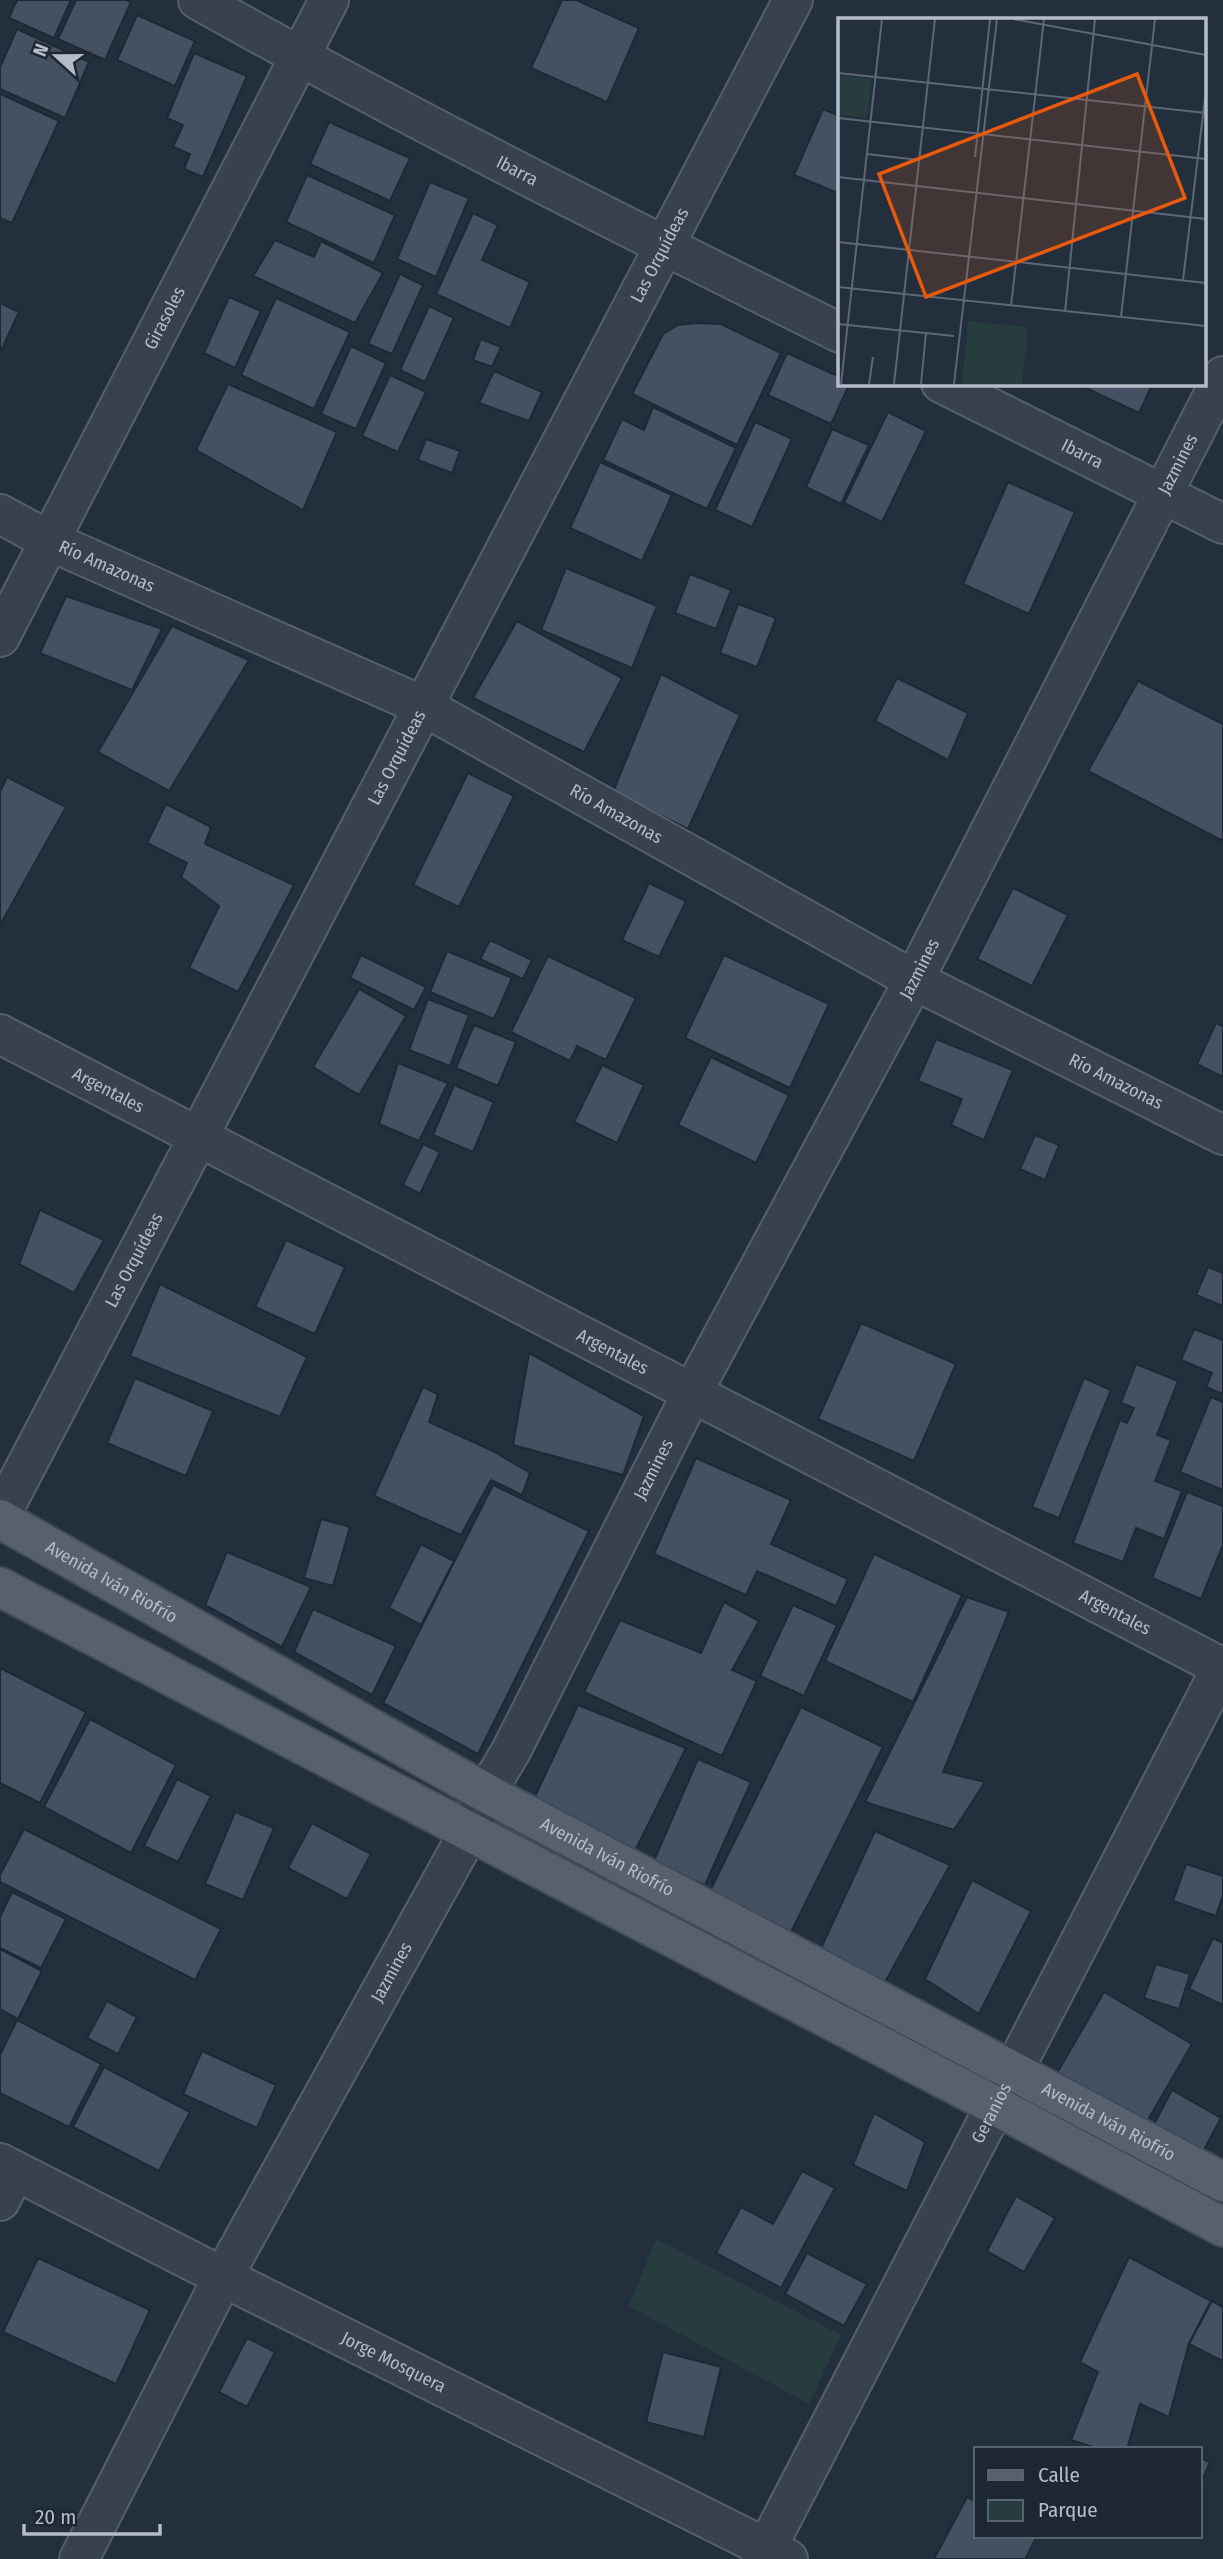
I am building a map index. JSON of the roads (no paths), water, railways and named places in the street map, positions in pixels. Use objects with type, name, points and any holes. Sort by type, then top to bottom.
[{"type":"main road","name":"Avenida Iván Riofrío","points":[[0,1517],[486,1793],[1223,2182]]},
{"type":"main road","points":[[0,1587],[1223,2227]]},
{"type":"street","name":"Ibarra","points":[[198,0],[300,57],[664,246],[838,332]]},
{"type":"street","name":"Girasoles","points":[[0,637],[330,0]]},
{"type":"street","name":"Las Orquídeas","points":[[0,1517],[793,0]]},
{"type":"street","name":"Jazmines","points":[[79,2559],[223,2277],[469,1832],[486,1793],[511,1751],[692,1393],[914,980],[1223,376]]},
{"type":"street","name":"Ibarra","points":[[945,385],[1223,524]]},
{"type":"street","name":"Río Amazonas","points":[[0,514],[50,541],[423,706],[914,980],[1223,1135]]},
{"type":"street","name":"Argentales","points":[[0,1034],[1223,1667]]},
{"type":"street","name":"Geranios","points":[[772,2555],[996,2106],[1223,1667]]},
{"type":"street","name":"Jorge Mosquera","points":[[5,2178],[223,2277],[772,2555]]}]
